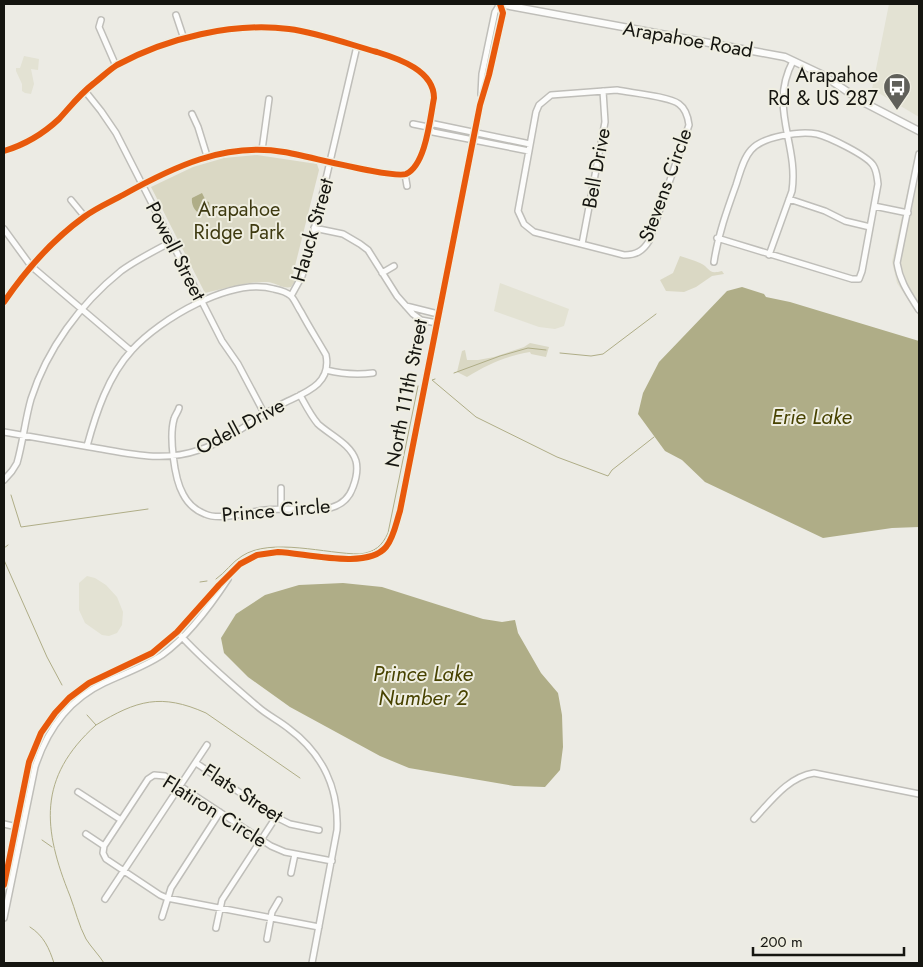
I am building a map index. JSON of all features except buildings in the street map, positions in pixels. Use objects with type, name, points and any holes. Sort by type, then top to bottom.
[{"type":"main road","name":"Arapahoe Road","points":[[499,4],[786,57],[821,74],[863,102],[919,131]]},
{"type":"street","name":"North 111th Street","points":[[4,885],[31,756],[41,733],[55,713],[69,698],[89,683],[152,653],[177,632],[219,585],[248,559],[268,553],[287,553],[349,560],[379,554],[385,548],[392,535],[400,511],[480,105],[482,74],[495,12],[499,4]]},
{"type":"street","points":[[176,15],[184,39]]},
{"type":"street","points":[[101,20],[99,27],[116,66]]},
{"type":"street","points":[[4,151],[27,142],[47,129],[85,91],[116,66],[184,39],[220,30],[266,28],[310,33],[388,55],[420,72],[427,78],[432,84],[434,98],[422,155],[411,171],[405,174],[388,174],[283,152],[262,150],[208,156],[142,185],[84,216],[31,266],[4,302]]},
{"type":"street","name":"Hauck Street","points":[[291,296],[302,276],[331,162],[357,46]]},
{"type":"street","points":[[769,255],[792,191],[794,172],[787,135],[782,91],[787,71],[792,61]]},
{"type":"street","name":"Stevens Circle","points":[[617,90],[673,101],[685,110],[690,125],[649,240],[640,252],[633,255],[624,255],[534,232],[528,228],[520,217],[518,210],[530,144],[536,112],[544,99],[551,95],[617,90]]},
{"type":"street","name":"Powell Street","points":[[85,91],[116,133],[222,341],[238,364],[264,413]]},
{"type":"street","name":"Bell Drive","points":[[582,244],[605,122],[603,91]]},
{"type":"street","points":[[262,150],[269,99]]},
{"type":"street","points":[[192,114],[208,156]]},
{"type":"street","points":[[413,124],[428,127],[433,132],[528,152]]},
{"type":"street","points":[[428,127],[434,124],[530,144]]},
{"type":"street","points":[[714,262],[718,238],[747,157],[752,149],[759,144],[787,135],[817,134],[832,139],[872,164],[877,175],[878,184],[859,279],[852,280],[718,238]]},
{"type":"street","points":[[919,154],[897,263],[899,276],[919,310]]},
{"type":"street","points":[[405,174],[407,186]]},
{"type":"street","points":[[789,199],[825,211],[845,221],[870,227]]},
{"type":"street","points":[[71,200],[84,216]]},
{"type":"street","points":[[874,206],[908,213]]},
{"type":"street","points":[[314,228],[350,237],[368,250],[396,296],[413,314],[421,320],[437,323]]},
{"type":"street","points":[[4,229],[31,266],[131,351]]},
{"type":"street","points":[[4,480],[12,471],[20,452],[31,400],[39,378],[64,332],[82,309],[106,284],[122,271],[171,242]]},
{"type":"street","points":[[382,274],[394,266]]},
{"type":"street","points":[[87,446],[103,396],[117,370],[131,351],[154,329],[167,320],[202,302],[227,292],[261,286],[280,290],[291,296],[326,355],[326,370],[343,374],[359,375],[373,373]]},
{"type":"street","points":[[406,306],[438,314]]},
{"type":"street","name":"Odell Drive","points":[[4,432],[146,456],[175,457],[200,450],[219,441],[264,413],[300,395],[321,382],[326,370]]},
{"type":"street","name":"Prince Circle","points":[[179,408],[174,418],[173,427],[179,484],[183,494],[197,510],[206,515],[218,517],[282,509],[324,510],[340,504],[347,498],[356,481],[356,462],[347,447],[316,422],[300,395]]},
{"type":"street","points":[[281,488],[282,509]]},
{"type":"street","name":"North 111th Street","points":[[4,918],[35,767],[51,729],[81,697],[93,689],[163,654],[182,637],[222,588],[233,571]]},
{"type":"street","points":[[177,632],[256,706],[304,740],[319,758],[331,782],[337,830],[312,963]]},
{"type":"street","points":[[105,899],[207,745]]},
{"type":"street","name":"Flats Street","points":[[196,763],[290,824],[319,830]]},
{"type":"street","points":[[754,819],[780,792],[804,774],[814,773],[919,794]]},
{"type":"street","name":"Flatiron Circle","points":[[104,846],[148,780],[154,775],[165,776],[278,849],[332,861]]},
{"type":"street","points":[[78,792],[121,820]]},
{"type":"street","points":[[162,918],[171,888],[220,812]]},
{"type":"street","points":[[216,928],[222,900],[276,816]]},
{"type":"street","points":[[4,824],[22,828]]},
{"type":"street","points":[[86,834],[104,846],[103,853],[106,859],[167,898],[319,927]]},
{"type":"street","points":[[292,873],[296,854]]},
{"type":"street","points":[[267,939],[271,918],[279,900]]},
{"type":"shaded area","points":[[889,4],[919,4],[919,117],[872,89]]},
{"type":"shaded area","points":[[24,56],[39,59],[38,70],[31,69],[34,84],[31,94],[22,91],[22,84],[16,71],[16,68],[20,68]]},
{"type":"shaded area","points":[[919,183],[919,316],[897,283],[892,262],[908,188]]},
{"type":"shaded area","points":[[500,283],[569,309],[564,326],[555,329],[539,327],[494,311]]},
{"type":"shaded area","points":[[87,576],[95,578],[106,585],[117,597],[123,612],[122,625],[117,633],[109,636],[102,635],[85,623],[79,610],[79,583]]},
{"type":"green space","name":"Arapahoe Ridge Park","points":[[257,155],[317,164],[319,170],[292,278],[295,281],[291,287],[260,282],[205,293],[151,187],[193,167],[224,158]]},
{"type":"green space","points":[[680,256],[700,263],[711,272],[722,271],[724,274],[712,276],[696,287],[684,292],[666,291],[660,280],[673,273]]},
{"type":"green space","points":[[530,343],[549,347],[546,357],[531,354],[530,352],[497,361],[467,377],[457,372],[462,351],[465,350],[467,360],[478,360],[494,357],[524,347]]},
{"type":"water","points":[[202,193],[206,201],[209,202],[210,210],[202,215],[195,210],[192,198]]},
{"type":"water","name":"Erie Lake","points":[[742,287],[764,294],[766,297],[790,302],[919,341],[919,527],[892,528],[823,538],[705,482],[682,460],[665,451],[638,414],[643,393],[659,362],[727,291]]},
{"type":"water","name":"Prince Lake Number 2","points":[[343,583],[382,587],[483,619],[502,622],[515,620],[518,633],[541,673],[558,693],[562,715],[563,747],[560,770],[545,787],[514,786],[409,768],[380,756],[290,707],[248,677],[224,653],[221,638],[236,614],[265,595],[299,585]]},
{"type":"waterway","points":[[560,353],[591,356],[603,354],[656,314]]},
{"type":"waterway","points":[[454,373],[528,348],[546,350]]},
{"type":"waterway","points":[[435,379],[432,380],[476,417],[557,457],[608,476],[612,470],[654,437]]},
{"type":"waterway","points":[[216,579],[238,558],[254,550],[283,547],[360,554],[370,552],[380,545],[388,533],[418,386]]},
{"type":"waterway","points":[[11,495],[21,527],[148,509]]},
{"type":"waterway","points":[[4,548],[8,545]]},
{"type":"waterway","points":[[4,560],[47,657],[62,685]]},
{"type":"waterway","points":[[200,582],[207,581]]},
{"type":"waterway","points":[[96,725],[111,716],[137,705],[162,701],[176,703],[206,713],[300,778]]},
{"type":"waterway","points":[[87,715],[96,725],[77,745],[63,765],[55,785],[51,805],[51,826],[54,848],[81,929],[104,963]]},
{"type":"waterway","points":[[42,840],[52,847]]},
{"type":"waterway","points":[[30,927],[39,934],[50,952],[54,963]]},
{"type":"cycle path","points":[[4,885],[29,762],[41,733],[55,713],[69,698],[89,683],[152,653],[177,632],[240,564],[257,555],[278,552],[335,558],[365,558],[377,554],[389,543],[400,511],[480,105],[503,13],[500,4]]},
{"type":"cycle path","points":[[4,151],[40,134],[59,119],[84,92],[117,65],[157,47],[201,34],[223,30],[268,27],[289,29],[322,36],[386,55],[422,73],[428,80],[434,98],[423,151],[413,169],[406,174],[384,173],[284,152],[262,150],[220,154],[200,159],[161,175],[84,217],[61,235],[40,256],[4,302]]},
{"type":"place","name":"Arapahoe Rd & US 287","points":[[897,111]]}]
